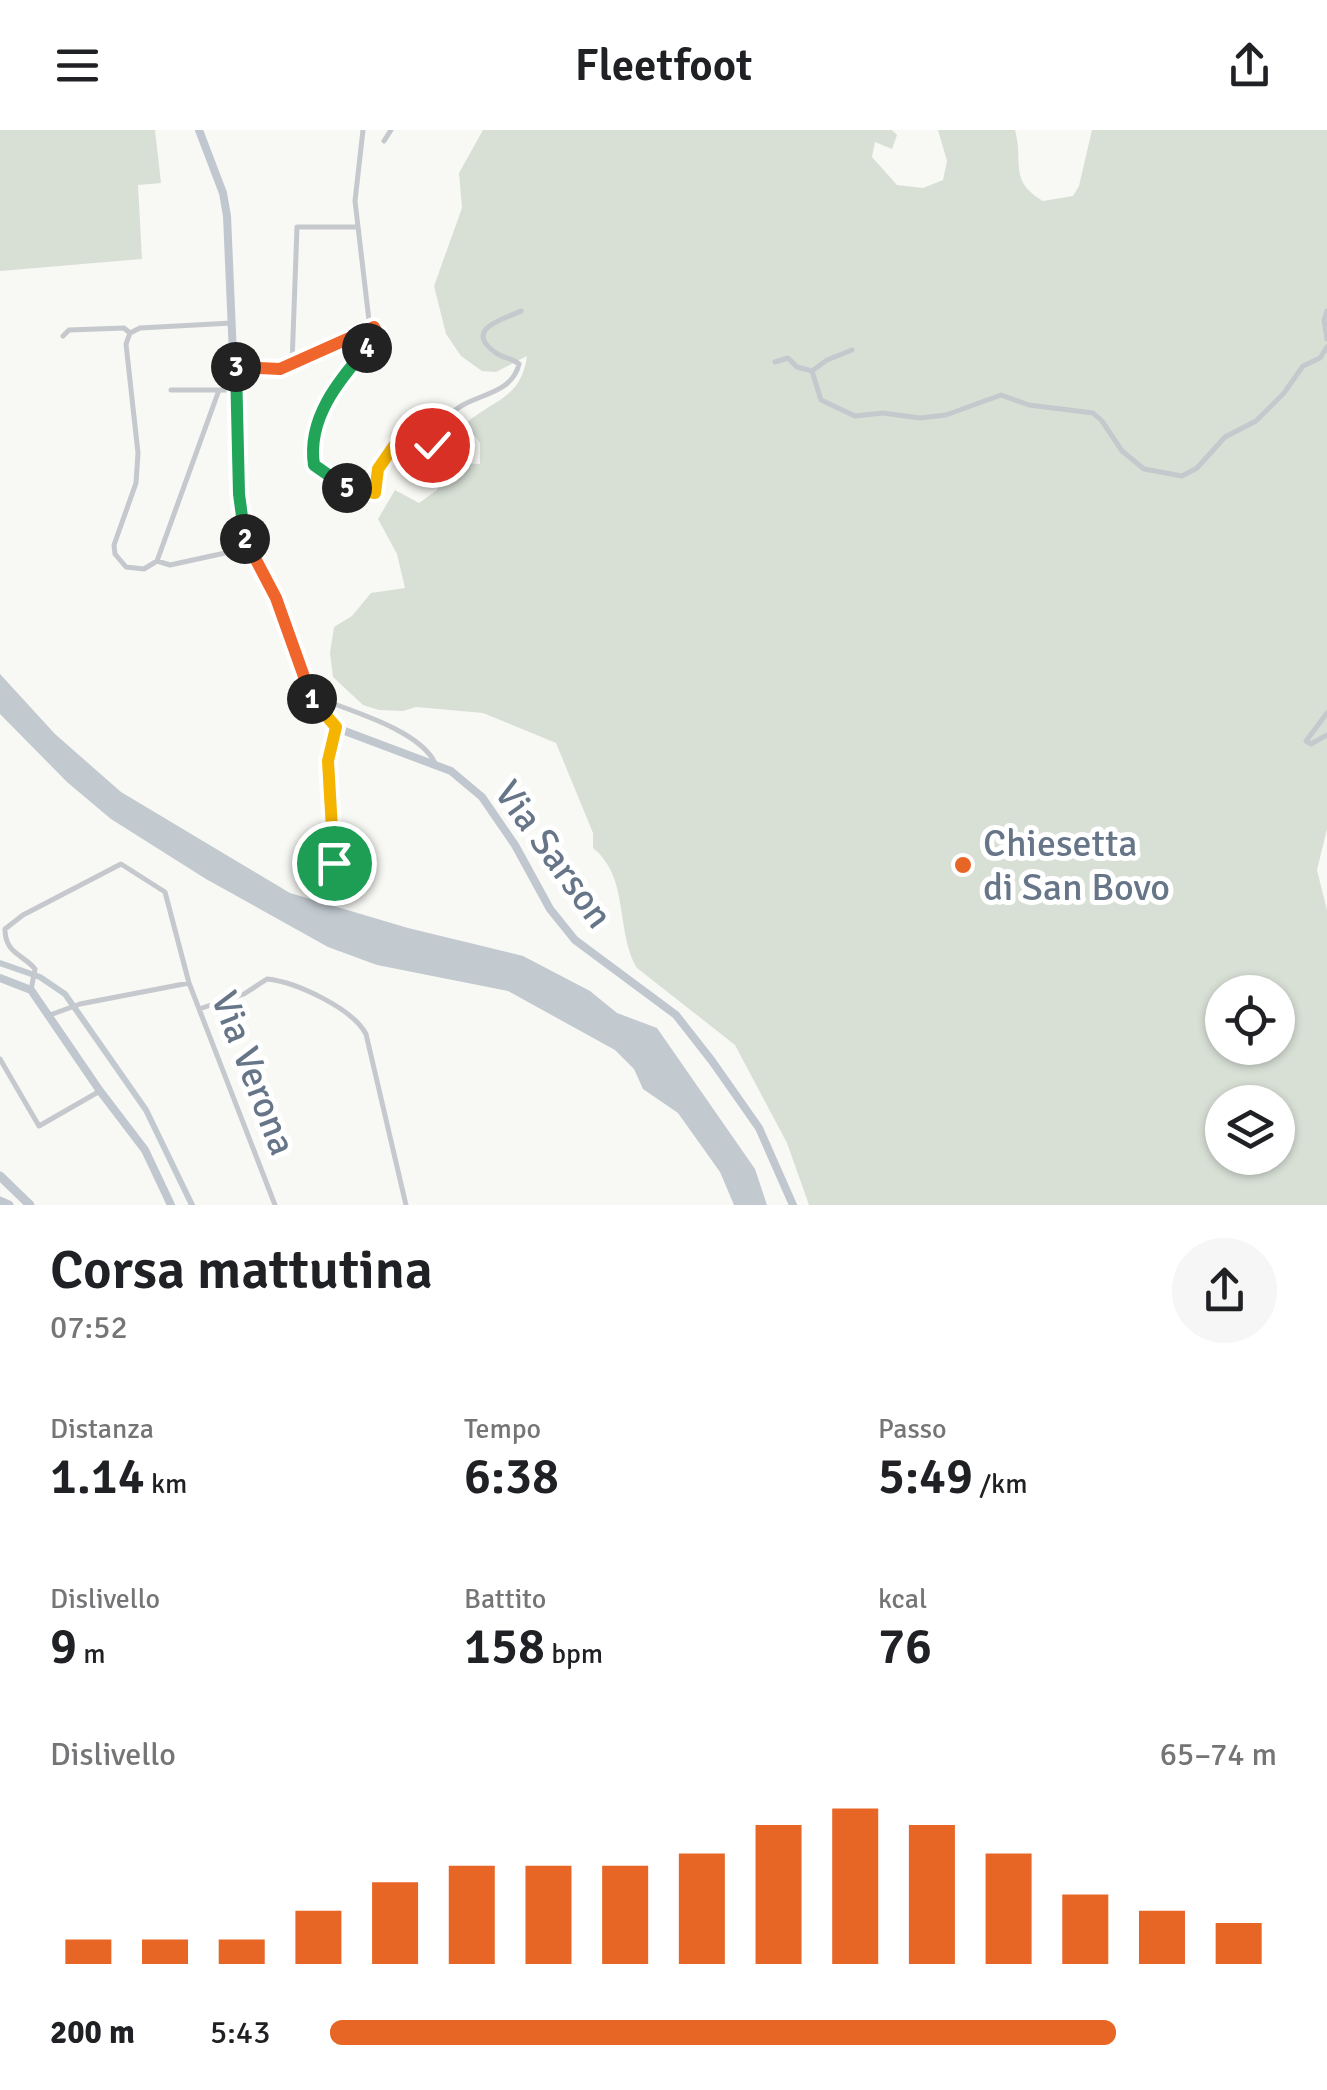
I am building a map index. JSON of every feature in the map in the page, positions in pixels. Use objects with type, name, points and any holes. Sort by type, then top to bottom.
[{"type":"highway","points":[[0,1180],[26,1202]]},
{"type":"highway","points":[[0,1201],[9,1205]]},
{"type":"street","points":[[199,130],[223,193],[227,216],[240,516],[248,548],[276,598],[310,695],[336,727],[328,761],[334,868]]},
{"type":"street","points":[[363,130],[355,200],[370,328]]},
{"type":"street","points":[[384,141],[391,130]]},
{"type":"street","points":[[292,364],[297,226],[356,227]]},
{"type":"street","points":[[235,366],[266,370],[292,364],[374,327],[378,334],[336,388],[313,432],[311,448],[314,465],[333,482],[375,493],[378,469],[394,446],[432,445],[449,416],[494,393],[516,374],[519,364],[497,354],[485,338],[485,329],[490,322],[520,310]]},
{"type":"street","points":[[1327,311],[1327,338]]},
{"type":"street","points":[[219,390],[157,561],[144,569],[126,567],[115,554],[114,545],[136,483],[138,454],[126,344],[130,332],[140,328],[232,323]]},
{"type":"street","points":[[63,336],[69,330],[124,328],[130,332]]},
{"type":"street","points":[[812,371],[821,400],[861,417],[883,412],[910,418],[939,417],[1001,395],[1029,405],[1092,413],[1102,421],[1122,452],[1144,469],[1178,476],[1194,471],[1225,436],[1256,421],[1284,393],[1303,366],[1320,358],[1327,347]]},
{"type":"street","points":[[812,371],[852,350]]},
{"type":"street","points":[[775,362],[788,358],[797,367],[812,371]]},
{"type":"street","points":[[170,390],[236,390]]},
{"type":"street","points":[[157,561],[170,565],[248,548]]},
{"type":"street","points":[[310,695],[400,732],[423,747],[435,764]]},
{"type":"street","points":[[1327,713],[1306,741],[1311,744],[1327,735]]},
{"type":"street","name":"Via Sarson","points":[[336,727],[435,764],[462,780],[497,816],[550,909],[574,940],[676,1015],[746,1107],[794,1205]]},
{"type":"street","points":[[5,933],[24,916],[121,864],[165,892],[189,983]]},
{"type":"street","points":[[0,925],[11,950],[35,969],[32,985],[100,1091],[145,1150],[171,1205]]},
{"type":"street","points":[[0,978],[32,985]]},
{"type":"street","points":[[200,1009],[244,994],[268,979],[280,980],[351,1015],[366,1034],[406,1205]]},
{"type":"street","name":"Via Verona","points":[[50,1015],[80,1004],[189,983],[276,1205]]},
{"type":"street","points":[[0,1060],[39,1126],[100,1091]]},
{"type":"shaded area","points":[[0,130],[155,130],[161,183],[138,185],[142,259],[0,271]]},
{"type":"shaded area","points":[[483,130],[892,130],[897,135],[892,149],[875,142],[872,157],[897,185],[923,188],[943,180],[947,161],[938,130],[1015,130],[1021,178],[1032,194],[1043,201],[1073,196],[1092,130],[1327,130],[1327,829],[1317,870],[1327,910],[1327,1205],[809,1205],[787,1143],[735,1045],[637,968],[612,874],[593,848],[593,833],[556,743],[483,713],[416,707],[379,710],[363,705],[333,677],[330,653],[334,627],[352,616],[371,593],[405,588],[397,554],[378,519],[395,490],[419,503],[437,490],[446,462],[480,464],[480,443],[465,424],[513,390],[524,370],[527,356],[496,372],[482,371],[461,356],[446,334],[434,286],[462,208],[459,173]]},
{"type":"shaded area","points":[[0,674],[55,734],[121,792],[290,893],[523,956],[590,991],[617,1013],[657,1028],[755,1169],[767,1205],[734,1205],[720,1172],[678,1113],[643,1089],[634,1069],[615,1050],[508,991],[377,965],[328,947],[206,879],[111,819],[67,782],[0,714]]},
{"type":"waterway","points":[[0,963],[40,977],[65,994],[146,1110],[192,1205]]},
{"type":"place","name":"Chiesetta di San Bovo","points":[[963,865]]},
{"type":"route","points":[[334,863],[328,748],[336,727],[316,706],[309,692],[276,598],[244,535],[235,366],[280,369],[374,327],[378,334],[375,340],[344,375],[313,432],[314,465],[345,488],[375,493],[378,469],[394,446],[432,445]]}]
